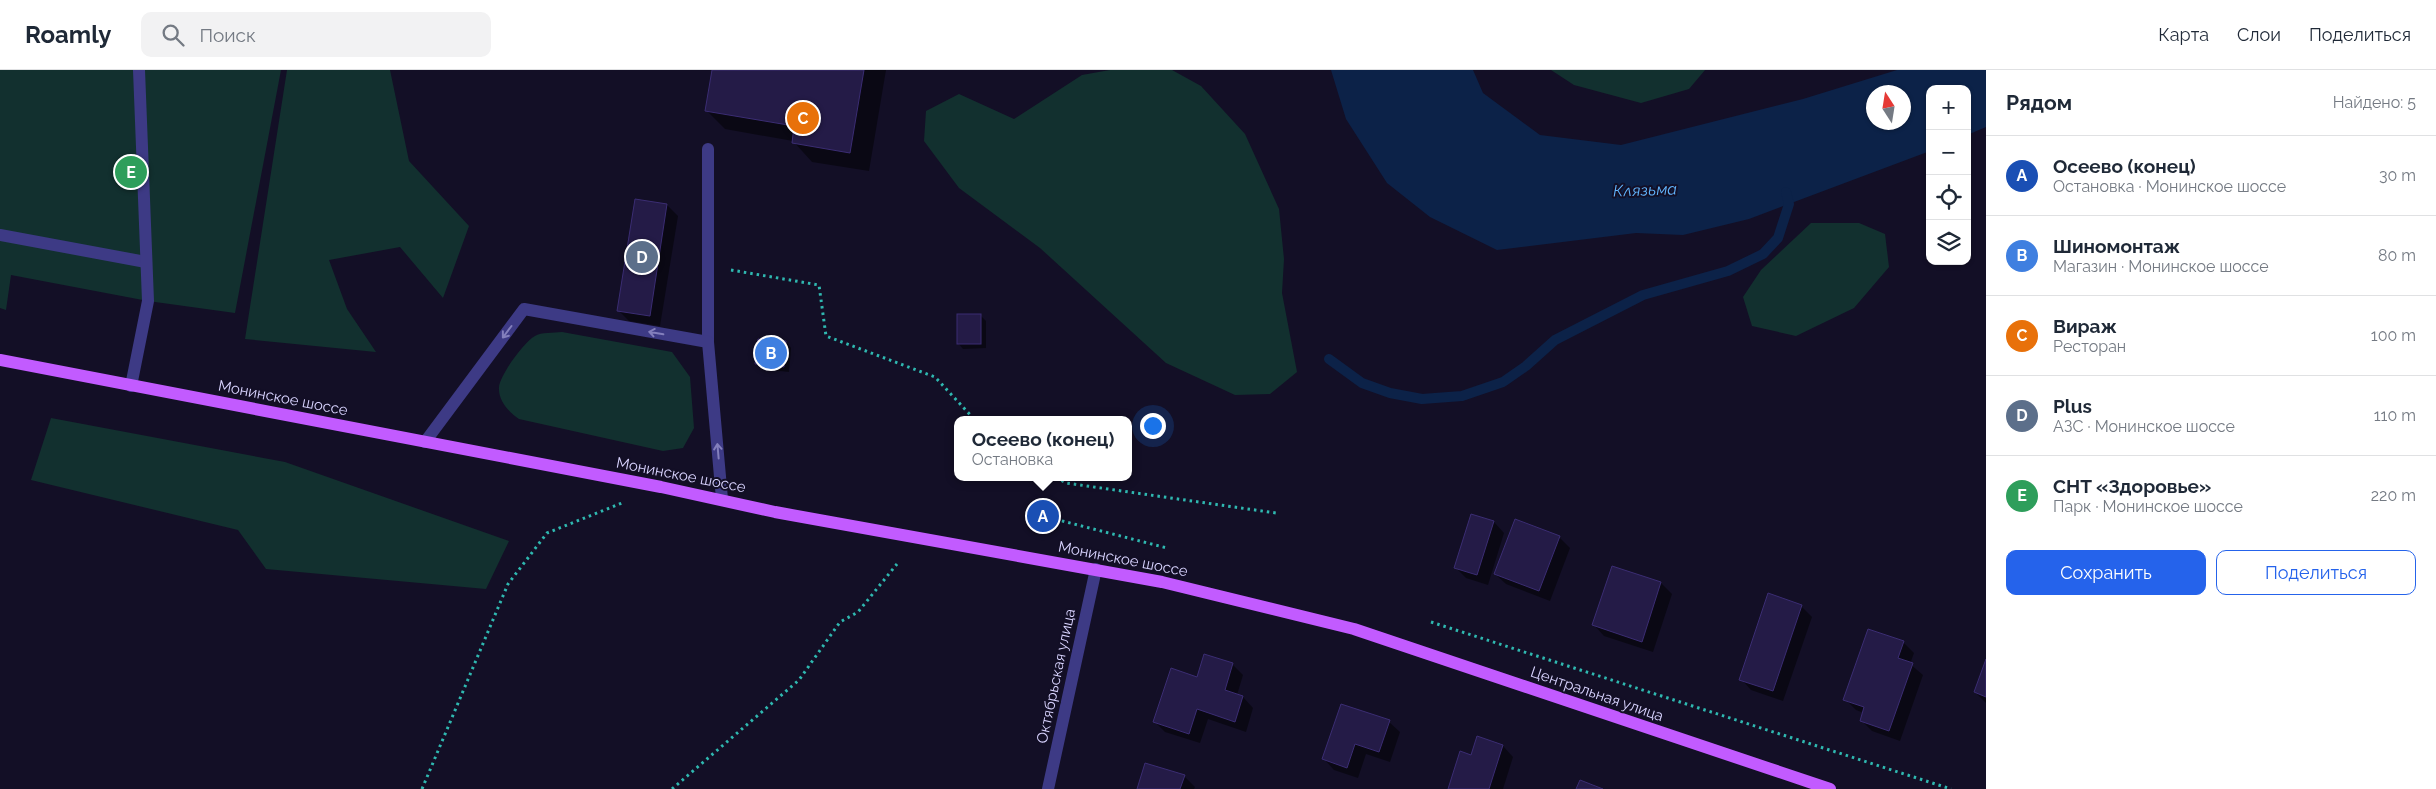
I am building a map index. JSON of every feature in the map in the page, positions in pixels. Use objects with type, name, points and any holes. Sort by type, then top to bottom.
[{"type":"main road","name":"Монинское шоссе","points":[[0,360],[722,500],[775,512],[1162,582],[1354,629]]},
{"type":"main road","name":"Центральная улица","points":[[1354,629],[1830,789]]},
{"type":"street","points":[[131,386],[148,301],[139,70]]},
{"type":"street","points":[[708,149],[708,342],[722,500]]},
{"type":"street","points":[[0,235],[146,262]]},
{"type":"street","points":[[425,442],[524,309],[708,342]]},
{"type":"street","name":"Октябрьская улица","points":[[1048,789],[1096,569]]},
{"type":"path","points":[[708,266],[819,285],[826,336],[936,377],[971,416]]},
{"type":"path","points":[[1063,481],[1276,513]]},
{"type":"path","points":[[422,789],[508,584],[547,533],[625,502]]},
{"type":"path","points":[[1043,516],[1167,548]]},
{"type":"path","points":[[672,789],[799,680],[840,622],[858,612],[896,564]]},
{"type":"path","points":[[1431,622],[1951,789]]},
{"type":"green space","points":[[0,70],[281,70],[235,313],[148,301],[11,275],[6,310],[0,308]]},
{"type":"green space","points":[[287,70],[390,70],[409,161],[469,226],[443,298],[400,247],[329,260],[347,309],[376,352],[245,339]]},
{"type":"green space","points":[[1110,70],[1172,70],[1201,86],[1245,134],[1279,209],[1284,259],[1282,293],[1297,372],[1270,394],[1235,395],[1166,363],[1040,248],[959,188],[924,141],[926,111],[959,94],[1014,119],[1082,75]]},
{"type":"green space","points":[[1551,70],[1705,70],[1689,89],[1641,103],[1574,85]]},
{"type":"green space","points":[[1811,223],[1859,223],[1885,234],[1889,267],[1854,308],[1796,336],[1752,326],[1743,297],[1761,270]]},
{"type":"green space","points":[[562,332],[672,352],[690,377],[694,428],[683,448],[663,451],[519,419],[512,413],[505,406],[499,392],[500,382],[508,367],[530,339],[544,333]]},
{"type":"green space","points":[[51,418],[285,462],[509,541],[486,589],[266,569],[238,530],[31,480]]},
{"type":"water","name":"Клязьма","points":[[1331,70],[1473,70],[1483,93],[1540,135],[1621,145],[1803,99],[1897,70],[1986,70],[1986,127],[1971,133],[1971,85],[1926,85],[1926,153],[1749,219],[1683,235],[1636,233],[1497,250],[1430,217],[1387,183],[1346,119]]},
{"type":"building","points":[[712,70],[864,70],[850,153],[792,143],[794,126],[705,111]]},
{"type":"building","points":[[635,199],[667,204],[650,316],[617,311]]},
{"type":"building","points":[[957,314],[981,314],[981,344],[957,344]]},
{"type":"building","points":[[758,339],[786,341],[784,367],[755,364]]},
{"type":"building","points":[[1471,514],[1494,521],[1477,575],[1454,568]]},
{"type":"building","points":[[1515,519],[1560,536],[1539,591],[1494,574]]},
{"type":"building","points":[[1612,566],[1661,582],[1642,642],[1592,625]]},
{"type":"building","points":[[1768,593],[1802,605],[1773,691],[1739,680]]},
{"type":"building","points":[[1868,629],[1904,641],[1898,658],[1913,663],[1889,731],[1860,721],[1864,707],[1843,700]]},
{"type":"building","points":[[1204,654],[1233,663],[1225,690],[1243,696],[1235,722],[1197,709],[1189,734],[1153,722],[1171,668],[1197,677]]},
{"type":"building","points":[[1986,659],[1986,697],[1974,692]]},
{"type":"building","points":[[1341,704],[1390,720],[1379,752],[1355,744],[1347,768],[1322,759]]},
{"type":"building","points":[[1477,736],[1503,745],[1489,789],[1448,789],[1460,751],[1471,755]]},
{"type":"building","points":[[1145,763],[1185,775],[1180,789],[1137,789]]},
{"type":"building","points":[[1580,780],[1603,789],[1576,789]]},
{"type":"waterway","points":[[1329,359],[1362,383],[1390,393],[1422,399],[1462,396],[1503,382],[1526,366],[1555,340],[1643,295],[1728,271],[1763,254],[1778,238],[1789,204],[1786,192]]},
{"type":"place","name":"Вираж","points":[[803,118]]},
{"type":"place","name":"СНТ «Здоровье»","points":[[131,172]]},
{"type":"place","name":"Plus","points":[[642,257]]},
{"type":"place","name":"Шиномонтаж","points":[[771,353]]},
{"type":"place","name":"Осеево (конец)","points":[[1043,516]]}]
